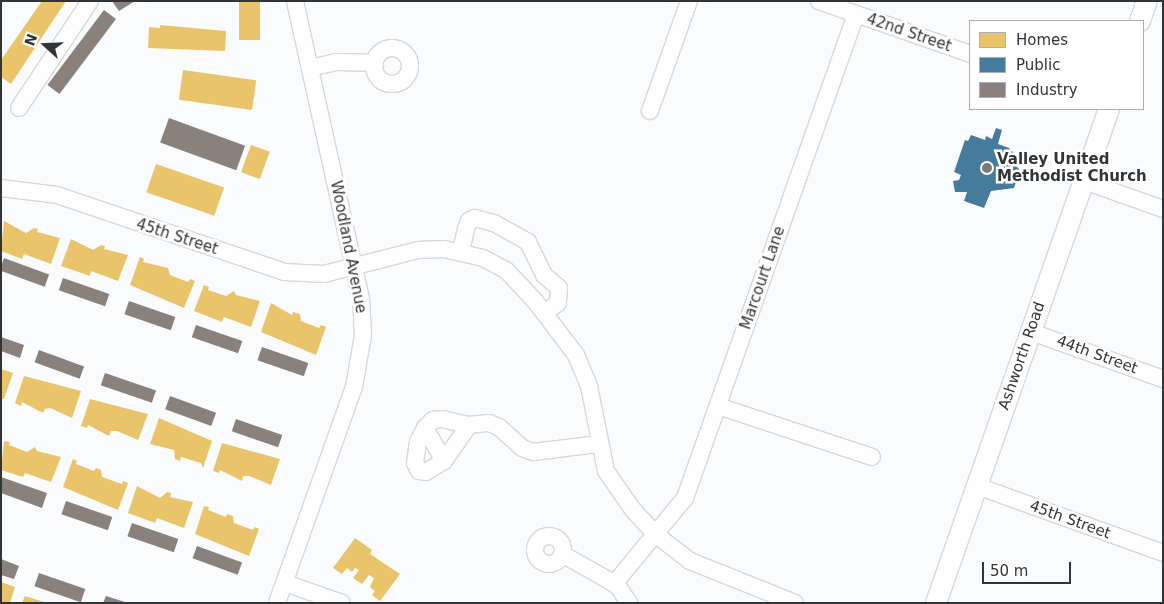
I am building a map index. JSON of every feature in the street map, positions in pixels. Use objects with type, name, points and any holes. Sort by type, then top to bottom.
[{"type":"main road","points":[[1140,20],[1147,1]]},
{"type":"main road","name":"Ashworth Road","points":[[936,603],[1109,110]]},
{"type":"street","points":[[19,108],[90,1]]},
{"type":"street","name":"Woodland Avenue","points":[[277,603],[354,387],[362,353],[361,299],[295,1]]},
{"type":"street","points":[[650,111],[690,1]]},
{"type":"street","name":"42nd Street","points":[[819,1],[969,54]]},
{"type":"street","name":"Marcourt Lane","points":[[614,584],[685,498],[856,14]]},
{"type":"street","points":[[310,68],[336,62],[375,63]]},
{"type":"street","points":[[1084,181],[1163,209]]},
{"type":"street","name":"45th Street","points":[[1,188],[56,195],[284,272],[324,274],[418,250],[461,252],[482,258],[506,270],[544,313],[576,355],[585,374],[598,444],[606,471],[617,492],[655,534],[690,561],[795,603]]},
{"type":"street","points":[[461,252],[469,221],[475,218],[494,223],[528,242],[544,275],[558,288],[558,303],[544,313]]},
{"type":"street","name":"44th Street","points":[[1030,332],[1163,379]]},
{"type":"street","points":[[718,406],[872,458]]},
{"type":"street","points":[[469,425],[444,461],[433,470],[420,471],[415,463],[415,453],[425,428],[433,420],[442,419],[469,425],[489,423],[499,427],[522,448],[533,452],[598,444]]},
{"type":"street","points":[[425,428],[444,461]]},
{"type":"street","name":"45th Street","points":[[977,486],[1163,554]]},
{"type":"street","points":[[562,554],[614,584],[622,590],[629,603]]},
{"type":"street","points":[[285,583],[342,603]]},
{"type":"building: Homes","points":[[42,1],[66,1],[11,84],[1,77],[1,60]]},
{"type":"building: Homes","points":[[239,1],[260,1],[260,40],[239,40]]},
{"type":"building: Homes","points":[[160,25],[226,31],[225,51],[148,48],[149,27],[160,28]]},
{"type":"building: Homes","points":[[183,70],[256,80],[252,110],[179,100]]},
{"type":"building: Homes","points":[[251,145],[270,152],[260,179],[241,172]]},
{"type":"building: Homes","points":[[156,164],[224,187],[214,216],[146,192]]},
{"type":"building: Homes","points":[[4,221],[26,233],[34,228],[38,229],[37,232],[60,238],[51,264],[24,254],[22,259],[1,251]]},
{"type":"building: Homes","points":[[71,239],[93,250],[101,245],[105,246],[104,249],[128,255],[118,281],[91,271],[90,276],[61,266]]},
{"type":"building: Homes","points":[[140,257],[144,259],[143,262],[168,268],[170,275],[188,282],[190,279],[195,281],[184,308],[130,285]]},
{"type":"building: Homes","points":[[204,285],[209,287],[208,290],[226,296],[234,291],[236,295],[260,301],[251,327],[224,317],[222,322],[194,311]]},
{"type":"building: Homes","points":[[271,303],[292,315],[293,312],[300,314],[301,321],[319,328],[321,325],[326,327],[316,355],[261,332]]},
{"type":"building: Homes","points":[[1,369],[13,373],[4,399],[1,399]]},
{"type":"building: Homes","points":[[24,376],[81,391],[72,418],[50,408],[45,409],[43,413],[22,402],[21,406],[15,403]]},
{"type":"building: Homes","points":[[90,399],[148,414],[138,440],[117,431],[111,431],[109,436],[88,425],[87,428],[81,426]]},
{"type":"building: Homes","points":[[159,418],[212,441],[203,468],[201,463],[181,457],[180,461],[175,459],[174,450],[150,444]]},
{"type":"building: Homes","points":[[4,441],[10,442],[9,445],[27,452],[35,447],[37,451],[61,457],[51,482],[25,473],[23,477],[1,470]]},
{"type":"building: Homes","points":[[222,443],[280,459],[271,485],[249,476],[243,476],[242,481],[220,470],[219,473],[213,471]]},
{"type":"building: Homes","points":[[73,459],[77,461],[76,464],[94,471],[96,468],[101,470],[102,477],[122,484],[123,481],[128,483],[118,510],[63,487]]},
{"type":"building: Homes","points":[[137,486],[160,498],[167,492],[171,493],[170,497],[193,502],[184,528],[157,518],[155,523],[128,513]]},
{"type":"building: Homes","points":[[204,506],[209,507],[208,510],[226,517],[227,514],[233,516],[234,523],[253,530],[255,527],[259,529],[249,556],[195,534]]},
{"type":"building: Homes","points":[[355,538],[372,550],[370,554],[400,574],[380,601],[372,595],[375,591],[370,587],[374,578],[369,575],[362,584],[353,578],[359,570],[355,568],[352,572],[347,568],[342,574],[333,568]]},
{"type":"building: Homes","points":[[1,582],[15,587],[10,603],[1,603]]},
{"type":"building: Homes","points":[[25,596],[44,602],[44,603],[22,603]]},
{"type":"building: Public","name":"Valley United Methodist Church","points":[[996,128],[1002,130],[998,144],[1009,148],[1022,162],[1016,166],[1020,170],[1014,188],[991,191],[984,208],[964,201],[967,192],[955,192],[953,181],[959,180],[961,175],[954,172],[965,140],[968,141],[971,135],[985,140],[986,136],[992,139]]},
{"type":"building: Industry","points":[[112,1],[135,1],[119,11]]},
{"type":"building: Industry","points":[[104,10],[116,19],[59,94],[47,85]]},
{"type":"building: Industry","points":[[169,118],[245,146],[236,170],[160,142]]},
{"type":"building: Industry","points":[[4,258],[49,274],[45,287],[1,271]]},
{"type":"building: Industry","points":[[63,278],[109,294],[105,306],[59,290]]},
{"type":"building: Industry","points":[[129,301],[175,317],[171,330],[124,314]]},
{"type":"building: Industry","points":[[196,325],[242,341],[238,353],[192,337]]},
{"type":"building: Industry","points":[[1,337],[24,345],[20,358],[1,351]]},
{"type":"building: Industry","points":[[262,347],[308,363],[304,376],[257,360]]},
{"type":"building: Industry","points":[[39,350],[84,366],[80,379],[35,362]]},
{"type":"building: Industry","points":[[105,373],[156,391],[152,403],[101,385]]},
{"type":"building: Industry","points":[[170,396],[216,413],[211,426],[165,409]]},
{"type":"building: Industry","points":[[236,419],[282,435],[278,447],[232,431]]},
{"type":"building: Industry","points":[[1,477],[47,493],[42,508],[1,493]]},
{"type":"building: Industry","points":[[66,501],[112,517],[108,530],[61,514]]},
{"type":"building: Industry","points":[[132,523],[178,539],[174,552],[127,536]]},
{"type":"building: Industry","points":[[197,546],[242,562],[238,575],[193,558]]},
{"type":"building: Industry","points":[[1,559],[19,566],[14,579],[1,575]]},
{"type":"building: Industry","points":[[39,573],[85,589],[81,602],[34,586]]},
{"type":"building: Industry","points":[[106,596],[125,602],[125,603],[103,603]]},
{"type":"place","name":"Valley United Methodist Church","points":[[987,168]]}]
